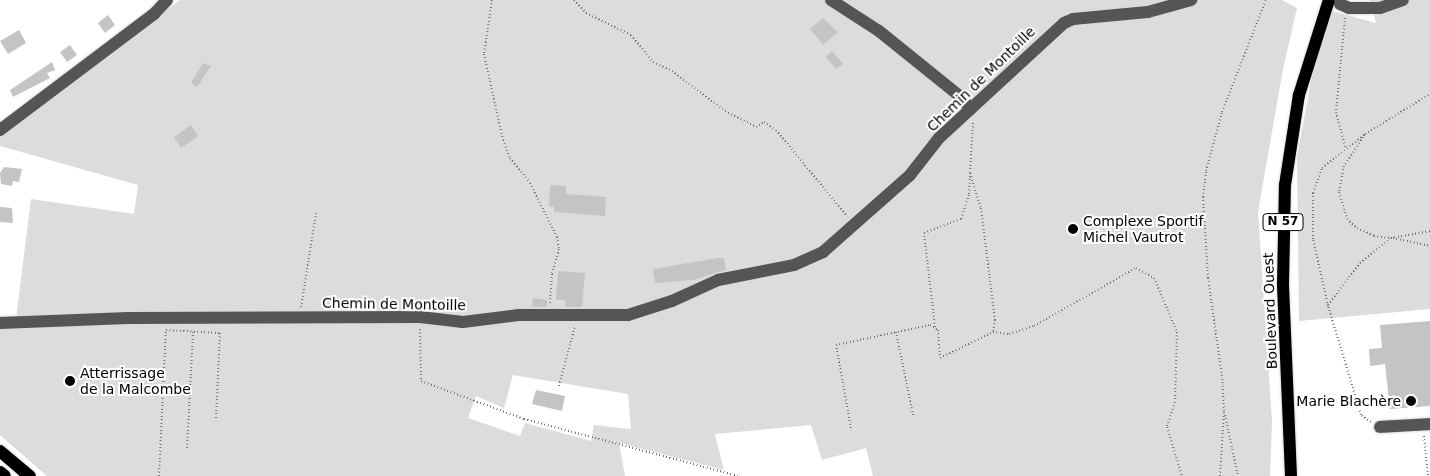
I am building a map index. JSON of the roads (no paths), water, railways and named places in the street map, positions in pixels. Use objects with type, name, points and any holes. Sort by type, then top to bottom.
[{"type":"main road","name":"Boulevard Ouest","points":[[1291,476],[1283,291],[1285,185],[1299,95],[1343,3]]},
{"type":"main road","points":[[0,451],[30,476]]},
{"type":"main road","points":[[0,472],[5,476]]},
{"type":"street","points":[[0,130],[154,14],[167,0]]},
{"type":"street","points":[[831,0],[880,31],[962,98],[970,109]]},
{"type":"street","name":"Chemin de Montoille","points":[[0,323],[128,318],[300,317],[420,317],[463,322],[519,315],[577,317],[628,315],[672,301],[718,280],[794,264],[823,252],[910,176],[939,138],[1064,23],[1073,19],[1148,12],[1191,0]]},
{"type":"street","points":[[1343,3],[1380,8],[1403,0]]},
{"type":"street","points":[[1380,427],[1426,424]]},
{"type":"tram line","points":[[0,458],[21,476]]},
{"type":"place","name":"Complexe Sportif Michel Vautrot","points":[[1073,229]]},
{"type":"place","name":"Atterrissage de la Malcombe","points":[[70,381]]},
{"type":"place","name":"Marie Blachère","points":[[1411,401]]}]
